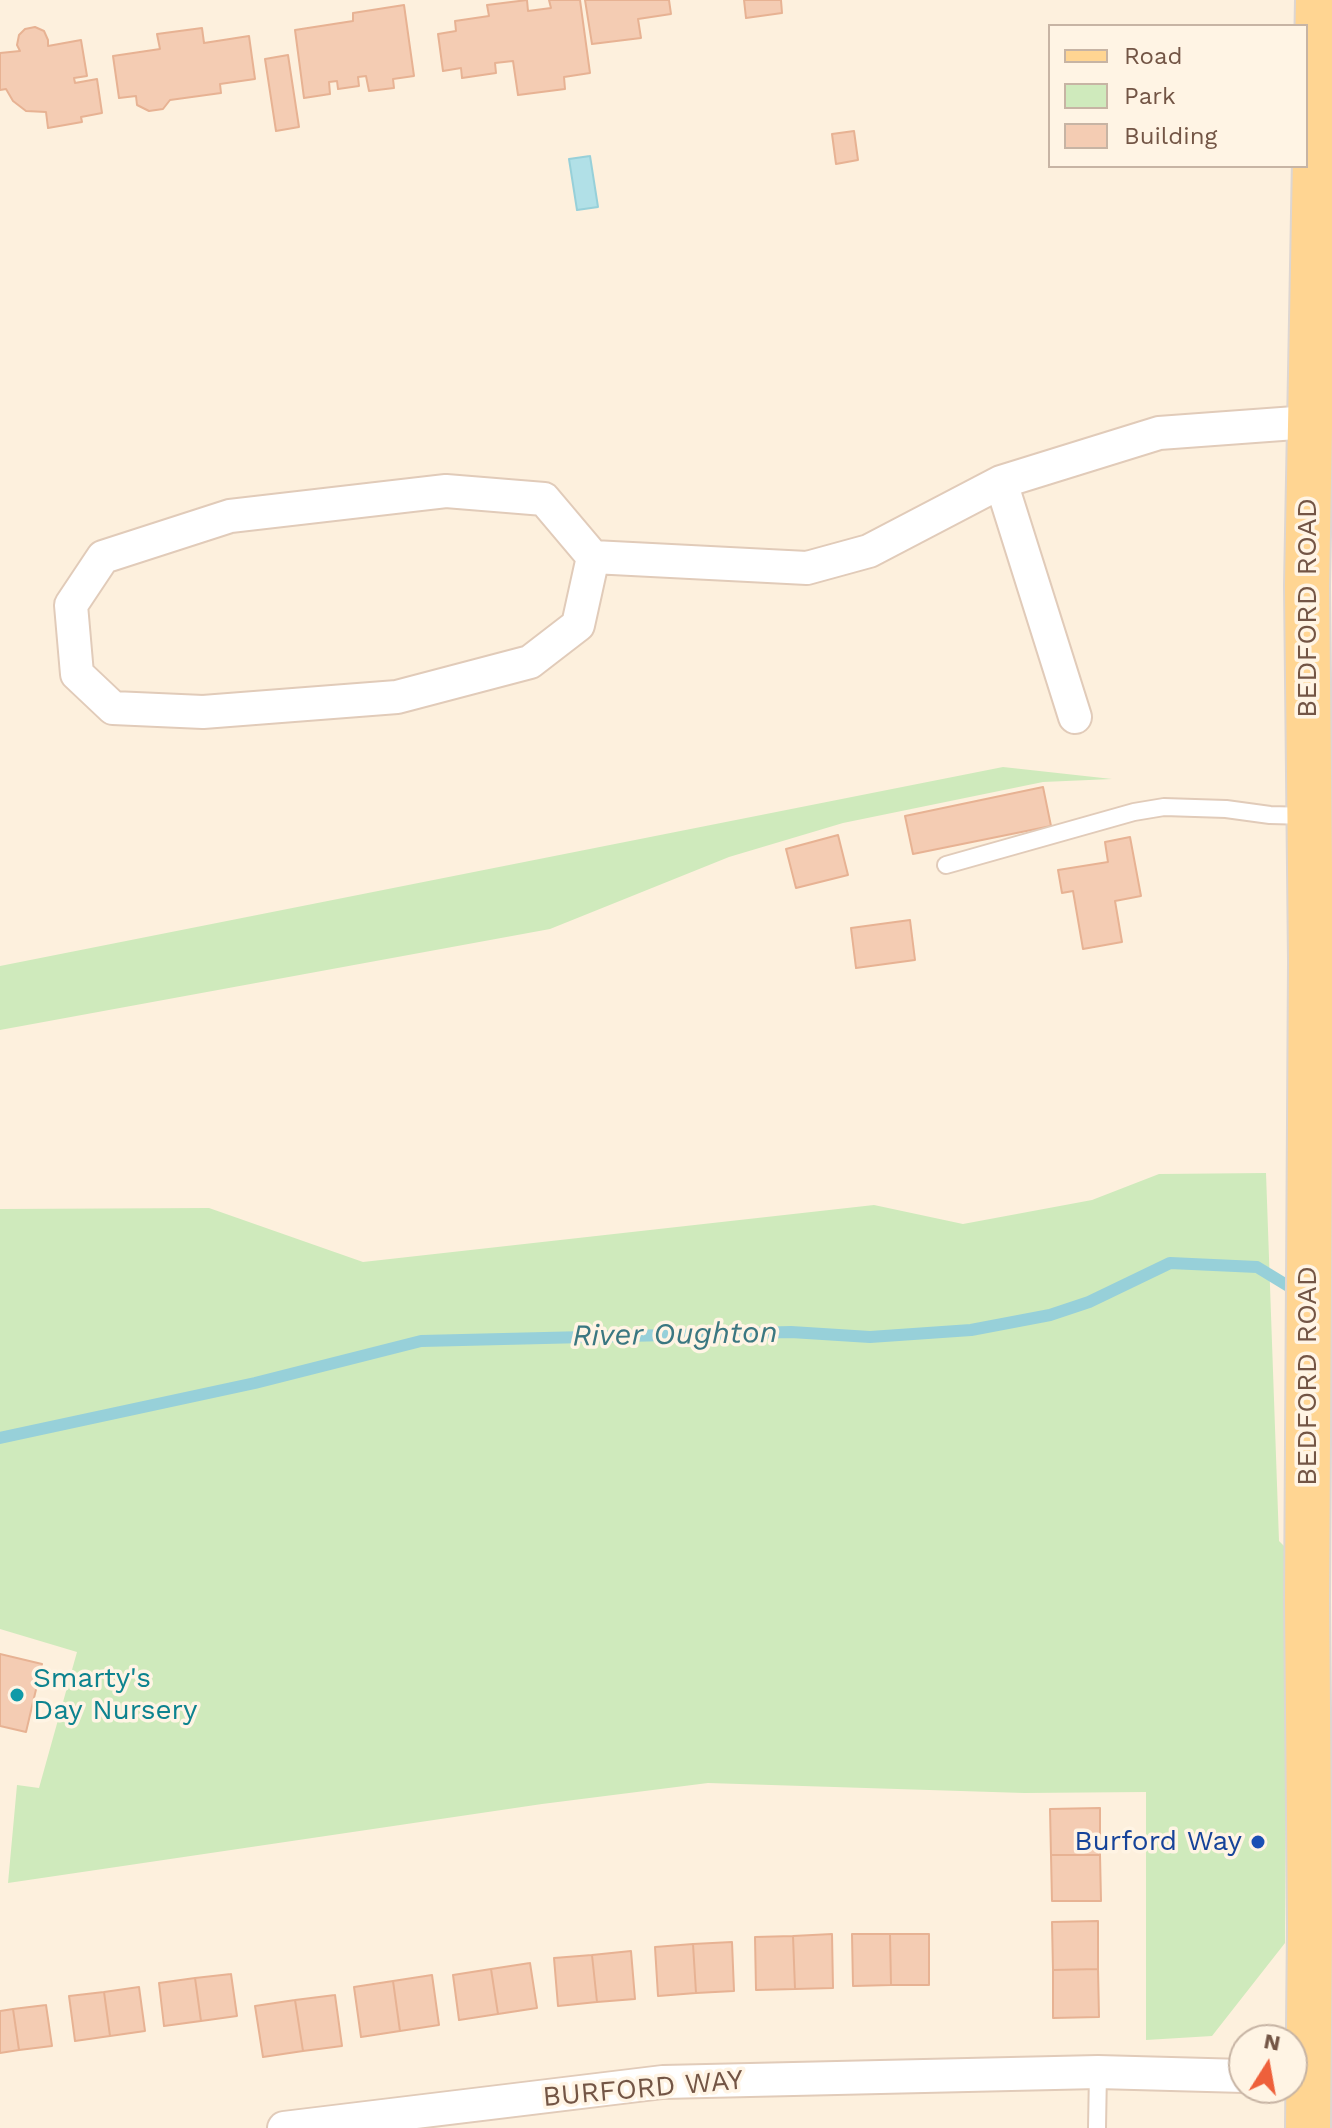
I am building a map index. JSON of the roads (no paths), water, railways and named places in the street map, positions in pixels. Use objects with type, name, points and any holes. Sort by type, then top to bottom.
[{"type":"main road","name":"BEDFORD ROAD","points":[[1304,2024],[1310,1926],[1321,962],[1309,816],[1309,422],[1318,0]]},
{"type":"main road","name":"BEDFORD ROAD","points":[[1304,2104],[1308,2128]]},
{"type":"street","points":[[593,557],[578,625],[530,662],[397,697],[203,712],[113,708],[77,674],[71,605],[103,557],[230,516],[446,491],[544,499],[593,557],[807,568],[869,551],[1001,482],[1159,433],[1309,422]]},
{"type":"street","points":[[1001,482],[1075,717]]},
{"type":"street","name":"BURFORD WAY","points":[[284,2128],[663,2082],[1098,2072],[1228,2076]]},
{"type":"lane","points":[[946,865],[1134,812],[1164,807],[1309,816]]},
{"type":"lane","points":[[1097,2128],[1098,2072]]},
{"type":"water","points":[[590,156],[598,207],[577,210],[569,159]]},
{"type":"waterway","name":"River Oughton","points":[[0,1438],[255,1383],[421,1341],[791,1332],[870,1337],[971,1330],[1050,1315],[1089,1302],[1170,1263],[1257,1267],[1298,1292]]},
{"type":"place","name":"Smarty's Day Nursery","points":[[17,1695]]},
{"type":"place","name":"Burford Way","points":[[1258,1842]]}]
